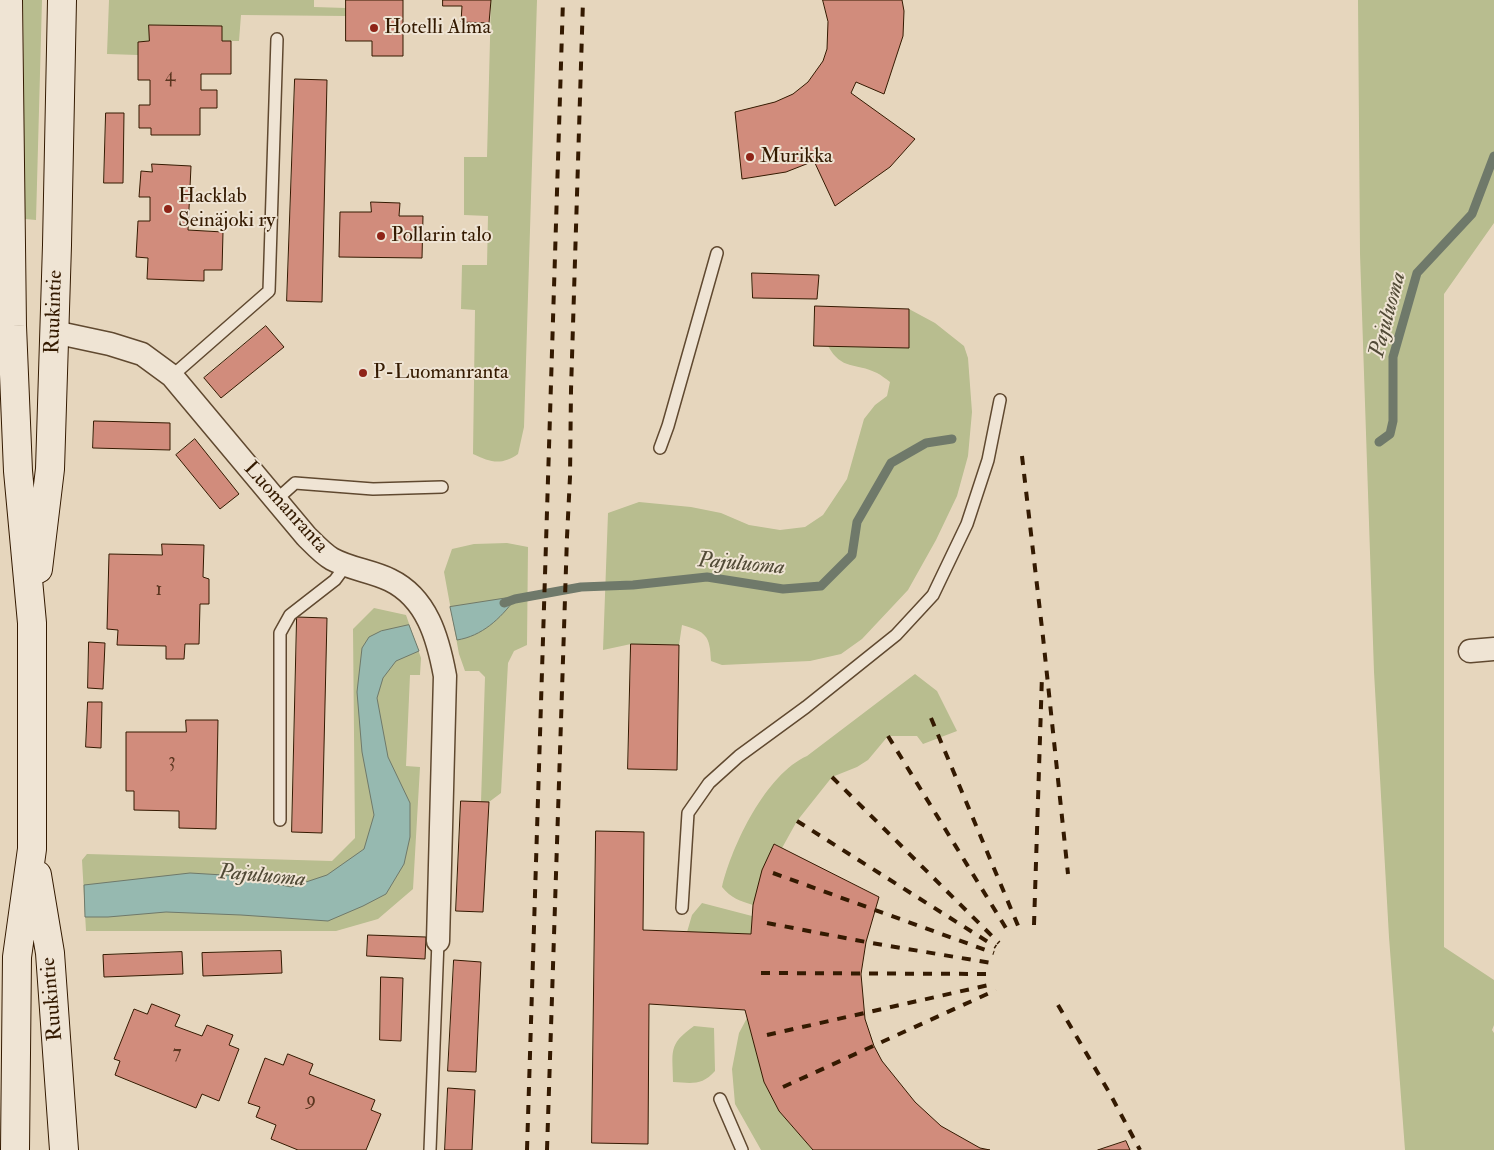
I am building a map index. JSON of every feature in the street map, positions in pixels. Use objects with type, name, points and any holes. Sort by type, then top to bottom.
[{"type":"main road","name":"Ruukintie","points":[[8,0],[6,325],[32,623],[32,849],[17,957],[15,1150]]},
{"type":"main road","name":"Ruukintie","points":[[32,623],[50,469],[62,0]]},
{"type":"main road","points":[[6,325],[54,332]]},
{"type":"main road","name":"Ruukintie","points":[[32,849],[50,953],[64,1150]]},
{"type":"street","name":"Luomanranta","points":[[54,332],[110,344],[142,354],[172,376],[306,536],[331,558],[390,580],[410,592],[426,613],[440,651],[445,676],[438,940]]},
{"type":"street","points":[[1470,651],[1494,649]]},
{"type":"lane","points":[[172,376],[270,291],[277,39]]},
{"type":"lane","points":[[660,448],[668,426],[717,253]]},
{"type":"lane","points":[[682,908],[688,812],[709,783],[739,756],[806,707],[896,635],[933,595],[967,524],[988,460],[1000,400]]},
{"type":"lane","points":[[276,500],[295,483],[373,489],[442,487]]},
{"type":"lane","points":[[280,820],[280,633],[290,615],[335,580],[346,565]]},
{"type":"lane","points":[[430,1150],[438,940]]},
{"type":"lane","points":[[720,1099],[742,1150]]},
{"type":"green space","points":[[23,0],[42,0],[36,220],[25,219]]},
{"type":"green space","points":[[109,0],[314,0],[314,7],[346,8],[346,16],[241,15],[239,41],[222,41],[222,26],[149,25],[149,41],[138,42],[138,55],[107,54]]},
{"type":"green space","points":[[491,0],[537,0],[524,427],[518,454],[512,458],[496,462],[473,454],[475,310],[461,309],[462,265],[487,265],[488,216],[464,215],[464,157],[487,157]]},
{"type":"green space","points":[[1358,0],[1494,0],[1494,223],[1444,294],[1444,947],[1494,980],[1494,1025],[1492,1030],[1494,1033],[1494,1150],[1405,1150],[1389,937],[1374,672],[1360,254]]},
{"type":"green space","points":[[909,309],[935,323],[964,346],[968,358],[972,412],[968,456],[957,496],[936,540],[908,590],[862,639],[841,654],[810,661],[722,665],[711,661],[708,640],[705,636],[697,630],[682,625],[679,645],[631,644],[603,650],[608,513],[639,502],[691,507],[721,513],[749,525],[780,530],[805,527],[823,515],[847,479],[864,419],[875,405],[887,396],[890,382],[877,373],[844,363],[833,354],[828,346],[909,348]]},
{"type":"green space","points":[[507,543],[528,547],[527,645],[514,651],[508,663],[501,793],[489,802],[481,802],[485,677],[479,671],[465,671],[459,654],[444,572],[452,549],[474,544]]},
{"type":"green space","points":[[374,608],[406,615],[421,658],[420,675],[410,675],[406,766],[420,767],[413,889],[378,919],[336,931],[86,931],[82,860],[87,854],[332,861],[355,838],[353,629]]},
{"type":"green space","points":[[915,674],[937,691],[957,731],[923,744],[917,736],[888,736],[868,760],[857,767],[832,777],[797,821],[782,848],[775,844],[753,905],[729,894],[722,887],[742,832],[765,794],[778,778],[792,765],[807,756]]},
{"type":"green space","points":[[702,903],[752,916],[751,934],[687,932],[692,915]]},
{"type":"green space","points":[[747,1018],[764,1082],[779,1111],[813,1150],[761,1150],[735,1104],[732,1069],[739,1033]]},
{"type":"green space","points":[[694,1026],[714,1028],[715,1071],[701,1081],[691,1083],[673,1082],[673,1050],[675,1044]]},
{"type":"water","points":[[506,598],[515,599],[490,626],[474,635],[457,640],[450,607]]},
{"type":"water","points":[[409,625],[419,651],[396,661],[383,678],[377,698],[388,757],[410,803],[410,837],[404,864],[386,894],[328,921],[166,912],[85,917],[84,885],[190,873],[240,876],[291,887],[327,875],[364,849],[374,815],[362,752],[357,692],[362,648],[369,637],[381,631]]},
{"type":"building","name":"Hotelli Alma","points":[[346,0],[403,0],[403,56],[372,56],[372,41],[346,41]]},
{"type":"building","points":[[443,0],[491,0],[489,23],[461,22],[462,6],[443,6]]},
{"type":"building","points":[[823,0],[902,0],[904,11],[903,36],[884,94],[856,82],[851,93],[915,139],[890,167],[835,206],[814,161],[786,172],[742,179],[735,112],[775,102],[793,94],[808,82],[823,61],[827,49],[828,22]]},
{"type":"building","points":[[149,25],[222,26],[222,41],[231,41],[231,74],[201,74],[201,90],[217,90],[217,108],[200,108],[200,135],[151,135],[151,128],[139,128],[139,105],[150,105],[150,80],[138,80],[138,42],[149,41]]},
{"type":"building","points":[[295,79],[327,80],[322,302],[287,301]]},
{"type":"building","points":[[106,113],[124,113],[123,183],[104,183]]},
{"type":"building","points":[[152,164],[191,166],[188,230],[223,232],[222,270],[204,270],[204,281],[147,279],[148,258],[136,257],[138,221],[150,221],[150,197],[139,197],[141,171],[152,172]]},
{"type":"building","name":"Pollarin talo","points":[[371,202],[400,203],[399,216],[423,216],[422,258],[339,257],[340,212],[371,212]]},
{"type":"building","points":[[752,273],[819,275],[817,299],[753,298]]},
{"type":"building","points":[[815,306],[909,309],[909,348],[814,346]]},
{"type":"building","points":[[266,326],[284,347],[221,398],[204,378]]},
{"type":"building","points":[[94,421],[170,423],[170,450],[93,448]]},
{"type":"building","points":[[195,439],[239,494],[220,509],[176,455]]},
{"type":"building","points":[[162,544],[204,545],[203,577],[209,579],[209,604],[200,604],[199,644],[185,644],[184,659],[166,659],[166,646],[117,645],[118,630],[107,629],[109,554],[162,555]]},
{"type":"building","points":[[297,617],[327,618],[322,833],[292,832]]},
{"type":"building","points":[[89,642],[105,643],[103,689],[88,688]]},
{"type":"building","points":[[631,644],[679,645],[677,770],[628,769]]},
{"type":"building","points":[[88,702],[102,702],[101,748],[86,747]]},
{"type":"building","points":[[186,720],[218,720],[216,829],[179,828],[179,811],[134,810],[134,791],[126,791],[126,732],[186,732]]},
{"type":"building","points":[[461,801],[489,802],[483,912],[456,911]]},
{"type":"building","points":[[596,831],[644,832],[643,930],[751,934],[753,905],[762,870],[774,844],[879,897],[866,942],[861,974],[865,1019],[874,1046],[882,1061],[915,1102],[941,1126],[980,1148],[990,1150],[813,1150],[779,1111],[764,1082],[745,1010],[649,1004],[648,1144],[592,1143]]},
{"type":"building","points":[[368,935],[426,937],[425,959],[367,956]]},
{"type":"building","points":[[281,951],[282,973],[203,976],[202,953]]},
{"type":"building","points":[[182,952],[183,974],[104,977],[103,955]]},
{"type":"building","points":[[454,960],[481,962],[476,1072],[448,1071]]},
{"type":"building","points":[[381,977],[403,978],[401,1041],[380,1040]]},
{"type":"building","points":[[152,1004],[180,1015],[175,1026],[202,1036],[207,1025],[233,1035],[229,1045],[239,1049],[219,1101],[202,1094],[196,1108],[115,1075],[120,1061],[114,1059],[134,1009],[147,1014]]},
{"type":"building","points":[[288,1054],[313,1064],[309,1074],[375,1100],[371,1110],[381,1114],[366,1150],[298,1150],[271,1139],[276,1125],[256,1117],[260,1107],[248,1103],[265,1058],[283,1065]]},
{"type":"building","points":[[448,1088],[475,1090],[472,1150],[445,1150]]},
{"type":"building","points":[[1126,1141],[1130,1150],[1098,1150]]},
{"type":"waterway","name":"Pajuluoma","points":[[1379,442],[1390,434],[1393,421],[1393,357],[1417,273],[1472,214],[1494,156]]},
{"type":"waterway","name":"Pajuluoma","points":[[504,603],[515,599],[581,587],[633,585],[707,577],[783,589],[821,586],[852,555],[857,522],[891,463],[926,443],[952,439]]},
{"type":"railway","points":[[527,1150],[563,0]]},
{"type":"railway","points":[[547,1150],[570,477],[583,0]]},
{"type":"railway","points":[[1022,456],[1068,874]]},
{"type":"railway","points":[[1034,925],[1042,675]]},
{"type":"railway","points":[[931,718],[1019,928]]},
{"type":"railway","points":[[888,736],[1009,933]]},
{"type":"railway","points":[[832,777],[999,943]]},
{"type":"railway","points":[[797,821],[996,947]]},
{"type":"railway","points":[[773,873],[994,953]]},
{"type":"railway","points":[[767,923],[991,963]]},
{"type":"railway","points":[[761,973],[991,974]]},
{"type":"railway","points":[[767,1035],[993,984]]},
{"type":"railway","points":[[783,1087],[996,990]]},
{"type":"railway","points":[[1058,1005],[1109,1092],[1140,1150]]},
{"type":"place","name":"Hotelli Alma","points":[[374,28]]},
{"type":"place","name":"Murikka","points":[[750,157]]},
{"type":"place","name":"Hacklab Seinäjoki ry","points":[[168,209]]},
{"type":"place","name":"Pollarin talo","points":[[381,236]]},
{"type":"place","name":"P-Luomanranta","points":[[363,373]]}]
